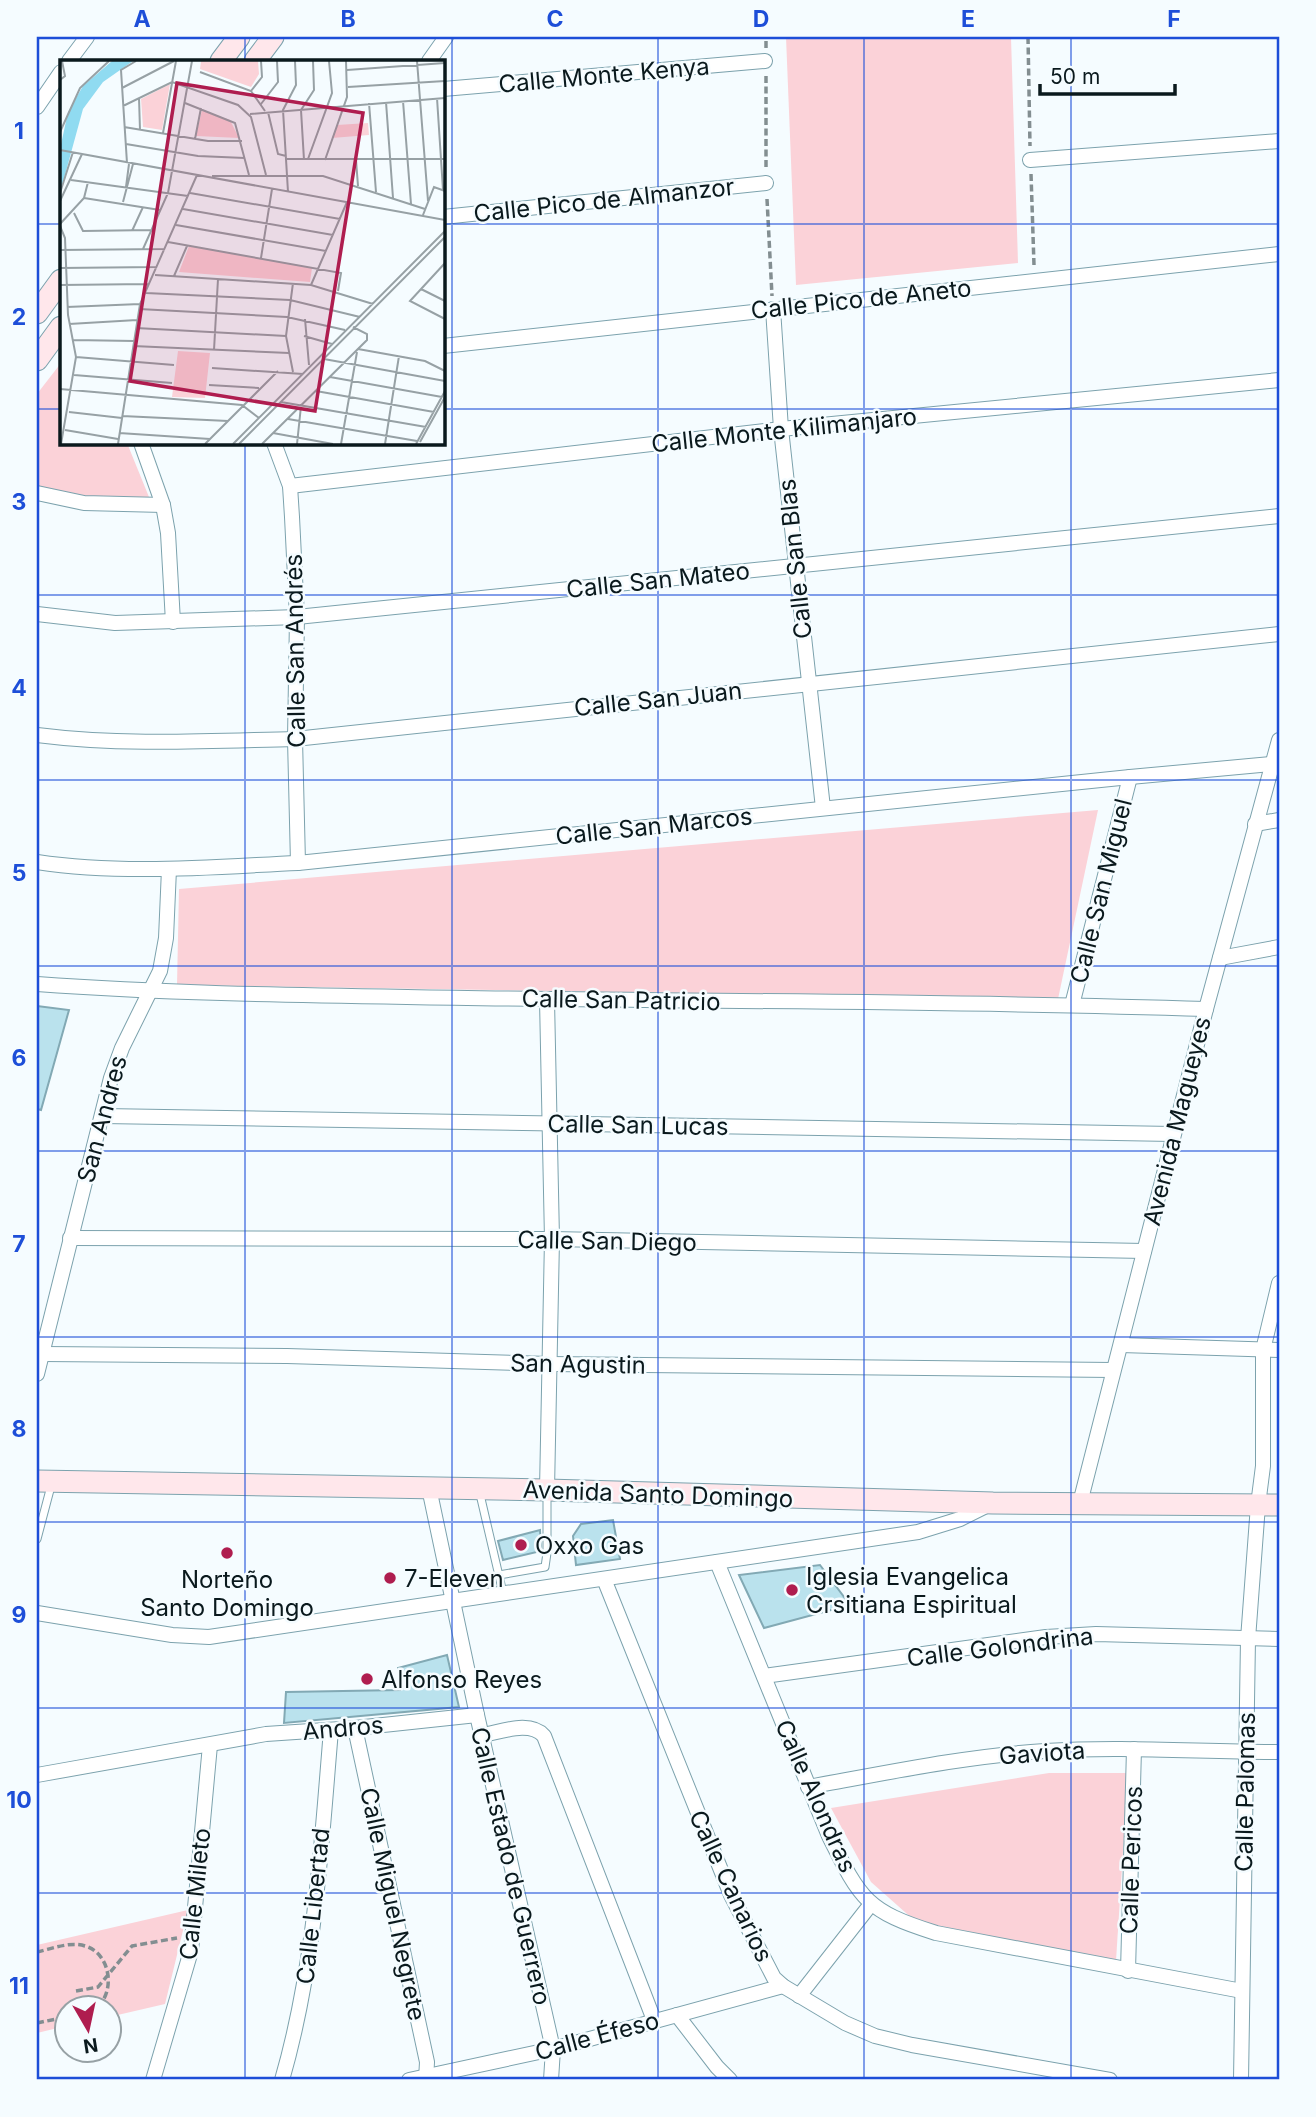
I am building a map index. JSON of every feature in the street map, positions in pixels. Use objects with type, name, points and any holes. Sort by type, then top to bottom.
[{"type":"main road","points":[[222,60],[239,37]]},
{"type":"main road","points":[[257,60],[274,37]]},
{"type":"main road","points":[[37,313],[60,281]]},
{"type":"main road","points":[[37,360],[60,328]]},
{"type":"main road","name":"Avenida Santo Domingo","points":[[44,1481],[547,1490],[993,1503],[1279,1505]]},
{"type":"street","points":[[70,60],[86,37]]},
{"type":"street","points":[[430,60],[446,37]]},
{"type":"street","name":"Calle Monte Kenya","points":[[444,89],[765,61]]},
{"type":"street","points":[[37,107],[60,73]]},
{"type":"street","points":[[1030,160],[1279,141]]},
{"type":"street","name":"Calle Pico de Almanzor","points":[[444,218],[766,183]]},
{"type":"street","name":"Calle Pico de Aneto","points":[[444,346],[1279,254]]},
{"type":"street","name":"Calle San Blas","points":[[773,309],[781,429],[823,808]]},
{"type":"street","name":"Calle Monte Kilimanjaro","points":[[290,486],[781,429],[1279,380]]},
{"type":"street","points":[[141,444],[163,505],[168,533],[173,622]]},
{"type":"street","name":"Calle San Andrés","points":[[274,444],[290,486],[297,617],[295,739],[298,863]]},
{"type":"street","points":[[37,493],[85,503],[163,505]]},
{"type":"street","name":"Calle San Mateo","points":[[37,614],[116,623],[297,617],[1279,516]]},
{"type":"street","name":"Calle San Juan","points":[[37,735],[79,741],[142,742],[295,739],[1279,634]]},
{"type":"street","name":"Avenida Magueyes","points":[[1080,1503],[1173,1135],[1279,740]]},
{"type":"street","name":"Calle San Marcos","points":[[37,862],[103,869],[298,863],[1130,777],[1271,765]]},
{"type":"street","name":"Calle San Miguel","points":[[1072,1005],[1130,777]]},
{"type":"street","points":[[1255,824],[1279,820]]},
{"type":"street","name":"San Andres","points":[[37,1374],[111,1078],[122,1048],[160,971],[166,938],[169,869]]},
{"type":"street","points":[[1220,958],[1279,947]]},
{"type":"street","name":"Calle San Patricio","points":[[37,984],[150,992],[1206,1009]]},
{"type":"street","points":[[547,1000],[552,1239],[547,1490]]},
{"type":"street","name":"Calle San Lucas","points":[[103,1116],[1173,1135]]},
{"type":"street","name":"Calle San Diego","points":[[70,1238],[552,1239],[1144,1251]]},
{"type":"street","name":"Calle Palomas","points":[[1241,2080],[1248,1639],[1263,1466],[1263,1350],[1279,1283]]},
{"type":"street","points":[[1121,1345],[1279,1350]]},
{"type":"street","name":"San Agustin","points":[[43,1353],[287,1356],[549,1364],[1113,1370]]},
{"type":"street","name":"Calle Estado de Guerrero","points":[[429,1488],[552,2049],[551,2080]]},
{"type":"street","points":[[37,1613],[172,1635],[209,1637],[918,1532],[960,1519],[993,1503]]},
{"type":"street","name":"Calle Alondras","points":[[717,1562],[808,1787],[848,1874],[871,1904],[894,1919],[936,1933],[1242,1991]]},
{"type":"street","name":"Calle Canarios","points":[[604,1579],[731,1895],[767,1966],[783,1986],[845,2023],[875,2036],[1110,2080]]},
{"type":"street","name":"Calle Golondrina","points":[[764,1675],[1046,1637],[1096,1634],[1279,1639]]},
{"type":"street","name":"Andros","points":[[37,1775],[266,1734],[477,1715]]},
{"type":"street","name":"Calle Miguel Negrete","points":[[355,1728],[427,2062],[427,2078]]},
{"type":"street","points":[[482,1735],[528,1728],[539,1730],[544,1736],[654,2020]]},
{"type":"street","name":"Calle Libertad","points":[[282,2080],[296,2033],[309,1966],[331,1730]]},
{"type":"street","name":"Calle Mileto","points":[[153,2080],[186,1973],[210,1745]]},
{"type":"street","name":"Gaviota","points":[[808,1787],[987,1757],[1044,1751],[1134,1749],[1279,1752]]},
{"type":"street","name":"Calle Pericos","points":[[1128,1971],[1134,1749]]},
{"type":"street","points":[[799,1996],[871,1904]]},
{"type":"street","name":"Calle Éfeso","points":[[409,2080],[552,2049],[783,1986]]},
{"type":"street","points":[[677,2015],[730,2080]]},
{"type":"street","points":[[709,2080],[717,2067]]},
{"type":"lane","points":[[37,1539],[44,1481]]},
{"type":"lane","points":[[478,1489],[503,1593]]},
{"type":"lane","points":[[542,1588],[547,1552],[547,1490]]},
{"type":"lane","points":[[499,1575],[545,1567]]},
{"type":"path","points":[[76,1991],[98,1987],[132,1946],[192,1936]]},
{"type":"path","points":[[37,1952],[70,1945],[89,1947],[97,1952],[104,1964],[108,1977],[107,1994]]},
{"type":"shaded area","points":[[786,37],[1011,37],[1018,263],[796,285]]},
{"type":"shaded area","points":[[60,364],[60,444],[127,444],[149,497],[98,501],[37,490],[37,394]]},
{"type":"shaded area","points":[[1098,810],[1058,999],[177,985],[179,889]]},
{"type":"shaded area","points":[[1049,1773],[1128,1773],[1116,1961],[915,1921],[871,1882],[831,1808]]},
{"type":"shaded area","points":[[188,1910],[165,2004],[122,2014],[122,1994],[52,1994],[52,2029],[37,2033],[37,1945]]},
{"type":"building","points":[[37,1006],[69,1010],[41,1110],[37,1109]]},
{"type":"building","points":[[613,1520],[620,1559],[576,1565],[573,1536],[581,1524]]},
{"type":"building","name":"Oxxo Gas","points":[[540,1530],[541,1551],[503,1560],[498,1541]]},
{"type":"building","name":"Iglesia Evangelica Crsitiana Espiritual","points":[[820,1565],[850,1605],[764,1628],[739,1575]]},
{"type":"building","points":[[447,1655],[459,1707],[284,1723],[286,1692],[400,1690],[398,1668]]},
{"type":"place","name":"Oxxo Gas","points":[[521,1545]]},
{"type":"place","name":"Norteño Santo Domingo","points":[[227,1553]]},
{"type":"place","name":"7-Eleven","points":[[390,1578]]},
{"type":"place","name":"Iglesia Evangelica Crsitiana Espiritual","points":[[792,1590]]},
{"type":"place","name":"Alfonso Reyes","points":[[367,1679]]}]
